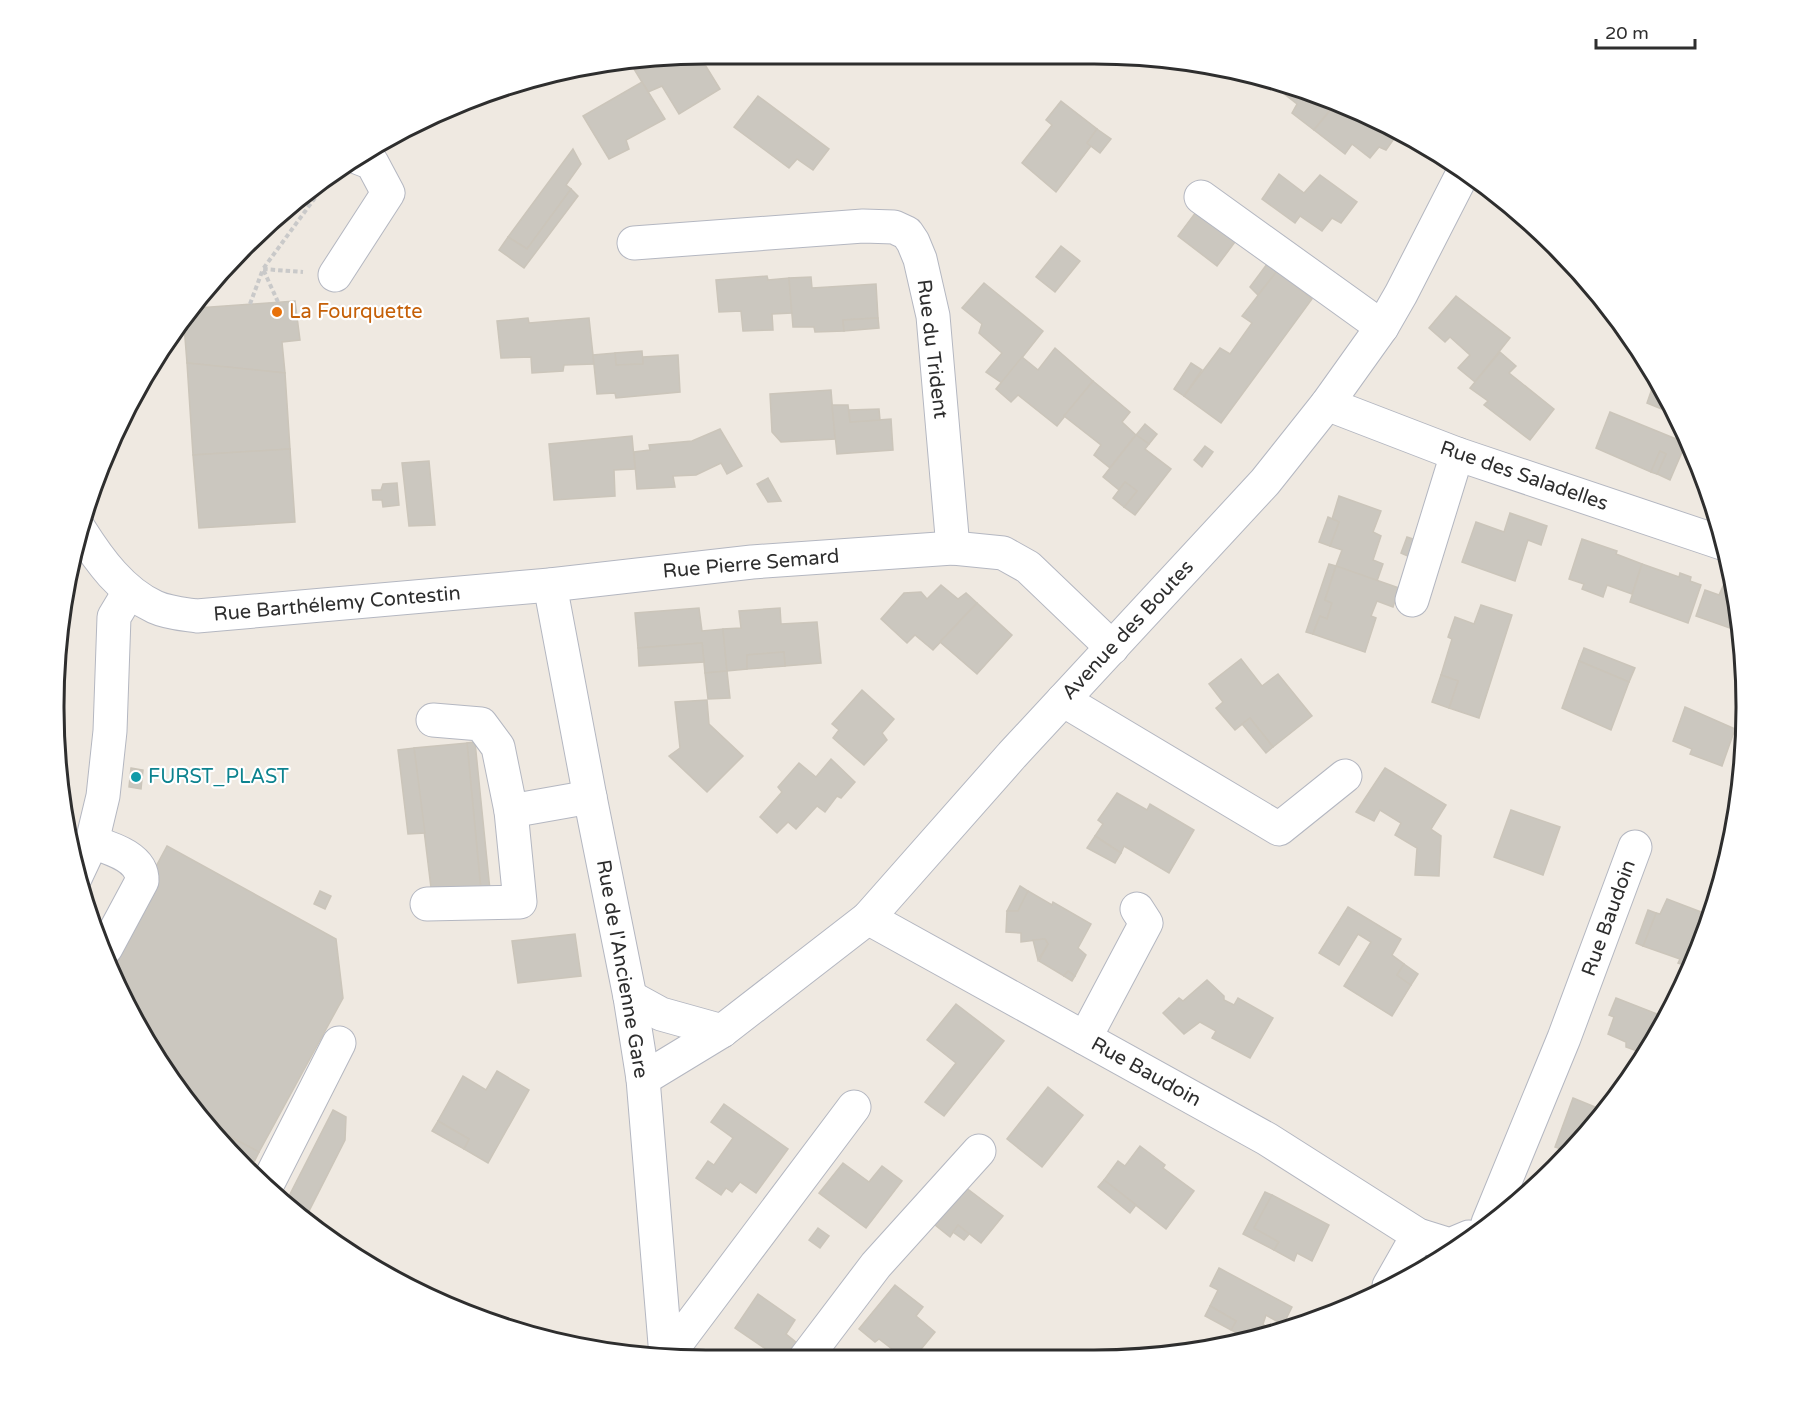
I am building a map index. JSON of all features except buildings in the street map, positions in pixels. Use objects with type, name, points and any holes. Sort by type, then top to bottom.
[{"type":"street","points":[[335,275],[388,193],[372,163],[369,162]]},
{"type":"street","name":"Avenue des Boutes","points":[[643,1079],[722,1031],[868,918],[1063,699],[1266,482],[1327,404],[1382,327],[1460,180]]},
{"type":"street","points":[[1201,197],[1382,327]]},
{"type":"street","name":"Rue du Trident","points":[[633,243],[863,226],[894,227],[907,233],[920,259],[933,316],[953,548]]},
{"type":"street","name":"Rue des Saladelles","points":[[1327,404],[1457,454],[1714,540]]},
{"type":"street","points":[[1412,600],[1457,454]]},
{"type":"street","name":"Rue Barthélemy Contestin","points":[[86,540],[129,592],[157,608],[197,616],[550,585]]},
{"type":"street","points":[[953,548],[1003,553],[1028,567],[1112,648]]},
{"type":"street","name":"Rue Pierre Semard","points":[[550,585],[752,562],[953,548]]},
{"type":"street","name":"Rue de l'Ancienne Gare","points":[[550,585],[630,997],[643,1079],[666,1348]]},
{"type":"street","points":[[83,861],[92,842],[103,796],[110,731],[114,617],[129,592]]},
{"type":"street","points":[[1063,699],[1279,829],[1344,776]]},
{"type":"street","points":[[427,904],[520,902],[511,810],[498,747],[481,724],[433,720]]},
{"type":"street","points":[[511,810],[590,797]]},
{"type":"street","points":[[92,842],[117,850],[137,865],[142,873],[142,880],[109,942]]},
{"type":"street","name":"Rue Baudoin","points":[[1494,1209],[1564,1038],[1635,847]]},
{"type":"street","points":[[1085,1038],[1146,923],[1137,909]]},
{"type":"street","name":"Rue Baudoin","points":[[868,918],[1266,1139],[1418,1235],[1446,1244]]},
{"type":"street","points":[[630,997],[661,1014],[722,1031]]},
{"type":"street","points":[[271,1178],[339,1043]]},
{"type":"street","points":[[673,1348],[854,1107]]},
{"type":"street","points":[[812,1350],[876,1265],[979,1151]]},
{"type":"street","points":[[1397,1272],[1418,1235]]},
{"type":"path","points":[[250,304],[263,269],[315,198]]},
{"type":"path","points":[[263,269],[335,275]]},
{"type":"path","points":[[263,269],[278,302]]},
{"type":"place","name":"La Fourquette","points":[[277,312]]},
{"type":"place","name":"FURST_PLAST","points":[[136,777]]}]
